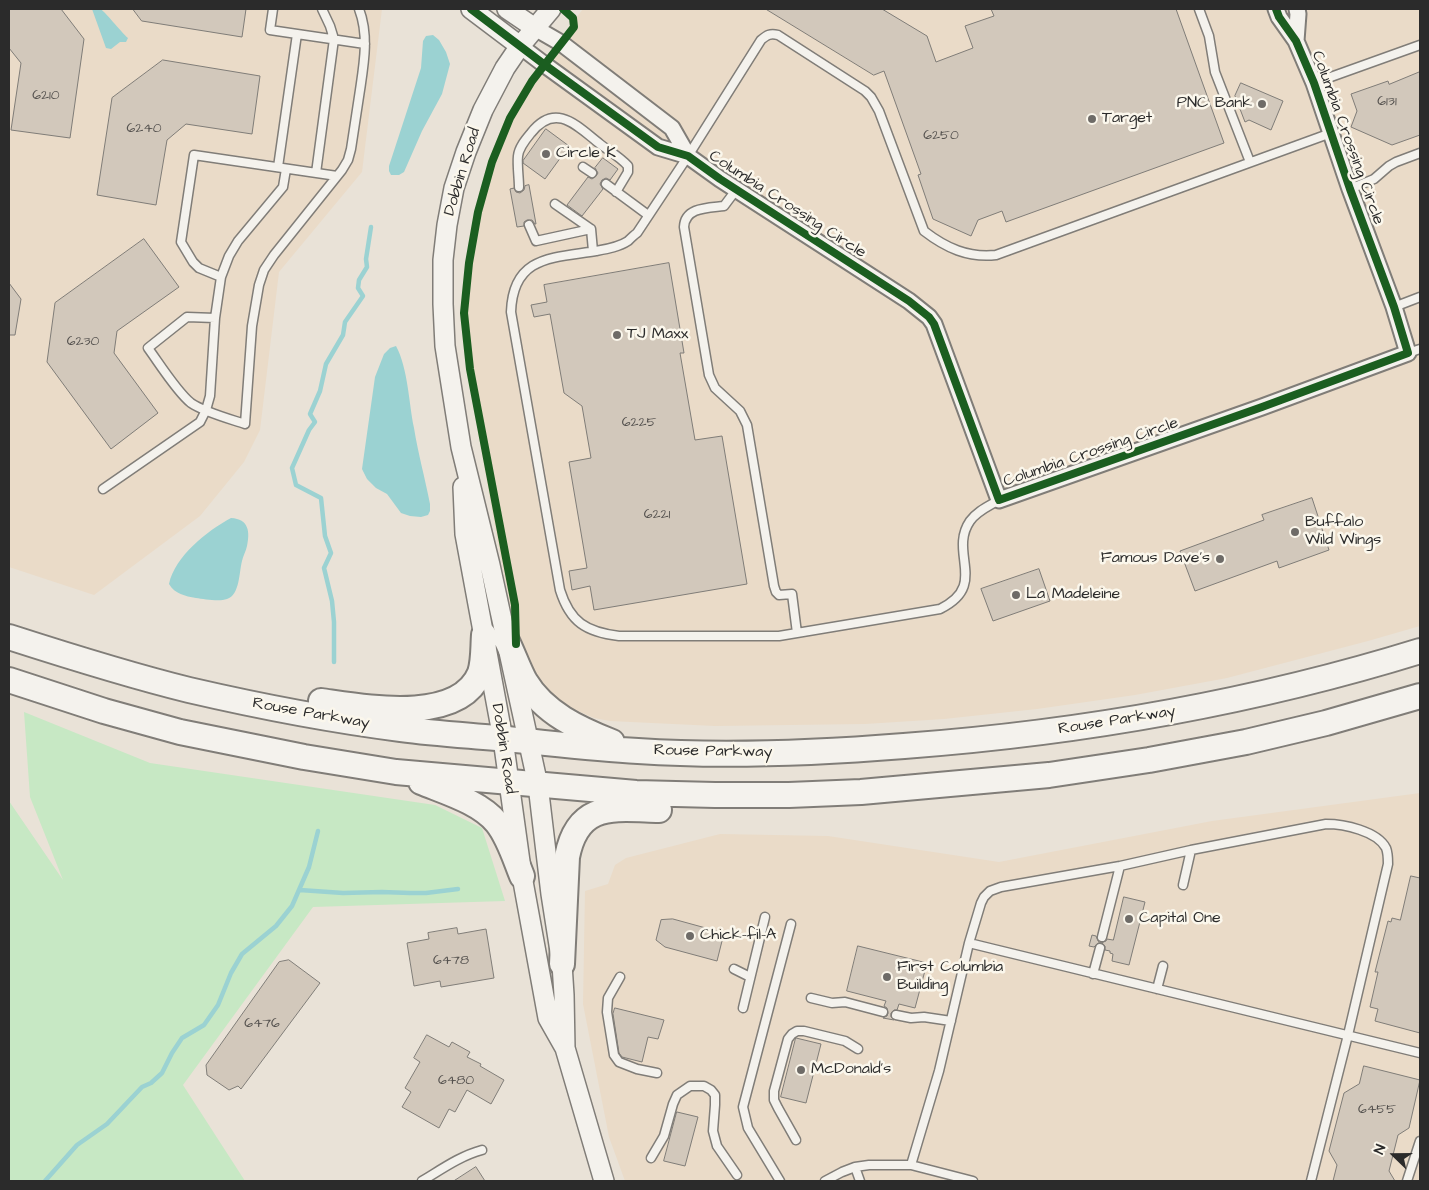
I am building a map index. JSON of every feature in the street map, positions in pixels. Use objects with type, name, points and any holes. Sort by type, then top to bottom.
[{"type":"main road","name":"Rouse Parkway","points":[[9,637],[113,670],[188,690],[308,715],[403,730],[637,751],[715,754],[832,751],[947,743],[1041,733],[1139,719],[1313,682],[1420,651]]},
{"type":"main road","points":[[56,652],[191,679],[311,699],[359,706],[417,708],[437,706],[454,700],[465,693],[479,673],[483,659],[495,637],[525,681],[545,706],[598,737],[637,751]]},
{"type":"main road","points":[[9,680],[104,711],[180,732],[304,757],[396,772],[538,785],[636,793],[789,795],[861,792],[1049,775]]},
{"type":"main road","points":[[562,964],[569,844],[580,825],[599,811],[610,809],[715,811],[789,806],[953,790],[1149,760],[1246,742],[1326,723],[1420,696]]},
{"type":"main road","points":[[396,772],[451,794],[475,805],[486,813],[496,822],[504,834],[522,876]]},
{"type":"street","points":[[470,9],[520,46]]},
{"type":"street","points":[[507,9],[535,28]]},
{"type":"street","name":"Dobbin Road","points":[[551,9],[520,46],[505,68],[483,110],[466,152],[454,188],[447,225],[443,260],[443,312],[445,346],[461,447],[490,565],[508,782],[522,876],[548,1018],[565,1048],[604,1181]]},
{"type":"street","name":"Columbia Crossing Circle","points":[[520,46],[658,147],[688,156],[720,180],[909,301],[929,317],[936,330],[999,500],[1414,351],[1394,307],[1350,189],[1314,84],[1296,41],[1279,17],[1276,9]]},
{"type":"street","name":"Columbia Crossing Circle","points":[[1296,41],[1297,9]]},
{"type":"street","name":"Columbia Crossing Circle","points":[[535,28],[561,44],[672,128],[688,156]]},
{"type":"street","name":"Dobbin Road","points":[[495,637],[528,741],[538,785],[562,964],[565,1048]]},
{"type":"lane","points":[[273,9],[270,30],[365,44]]},
{"type":"lane","points":[[316,173],[334,39],[322,9]]},
{"type":"lane","points":[[214,318],[187,317],[148,348],[183,396],[192,404],[245,424],[252,326],[259,285],[264,270],[348,160],[365,58],[363,19],[360,9]]},
{"type":"lane","points":[[1199,9],[1209,36],[1215,72],[1250,162]]},
{"type":"lane","points":[[999,500],[970,520],[962,547],[966,582],[957,598],[949,605],[940,609],[779,636],[619,636],[604,634],[580,624],[570,614],[560,590],[511,312],[514,288],[534,264],[552,258],[607,249],[628,241],[637,232],[688,156],[761,40],[772,33],[778,35],[871,97],[879,111],[924,231],[937,241],[967,254],[996,255],[1331,133]]},
{"type":"lane","points":[[103,489],[200,422],[206,410],[210,396],[214,318],[221,277],[229,256],[238,241],[283,187],[282,168],[297,34]]},
{"type":"lane","points":[[1314,84],[1420,45]]},
{"type":"lane","points":[[519,187],[518,156],[523,143],[542,122],[551,118],[561,118],[572,122],[628,166],[628,172],[616,192]]},
{"type":"lane","points":[[1350,189],[1374,179],[1388,166],[1420,153]]},
{"type":"lane","points":[[221,277],[199,268],[193,262],[181,242],[194,155],[337,176]]},
{"type":"lane","points":[[583,167],[592,173]]},
{"type":"lane","points":[[606,184],[648,215]]},
{"type":"lane","points":[[736,190],[724,206],[696,210],[690,213],[684,222],[684,228],[710,375],[715,388],[740,411],[747,425],[774,586],[779,595],[792,594],[797,633]]},
{"type":"lane","points":[[556,204],[590,229],[594,252]]},
{"type":"lane","points":[[528,225],[536,241],[590,229]]},
{"type":"lane","points":[[1394,307],[1420,297]]},
{"type":"lane","points":[[912,1165],[938,1071],[969,943],[981,903],[990,891],[1000,887],[1120,866],[1326,824],[1338,824],[1355,828],[1380,841],[1388,854],[1388,864],[1311,1181]]},
{"type":"lane","points":[[1183,885],[1191,850]]},
{"type":"lane","points":[[1102,937],[1120,866]]},
{"type":"lane","points":[[743,1008],[765,917]]},
{"type":"lane","points":[[780,1181],[748,1128],[743,1107],[791,924]]},
{"type":"lane","points":[[969,943],[1420,1053]]},
{"type":"lane","points":[[1093,974],[1100,948]]},
{"type":"lane","points":[[1157,989],[1163,966]]},
{"type":"lane","points":[[734,969],[750,977]]},
{"type":"lane","points":[[620,977],[608,998],[607,1012],[614,1055],[620,1062],[657,1074]]},
{"type":"lane","points":[[811,998],[832,1003],[845,1002],[883,1012]]},
{"type":"lane","points":[[896,1015],[911,1018],[924,1016],[950,1021]]},
{"type":"lane","points":[[796,1140],[774,1100],[774,1091],[788,1039],[797,1031],[804,1031],[845,1041],[858,1049]]},
{"type":"lane","points":[[651,1158],[664,1136],[677,1095],[690,1086],[704,1086],[715,1095],[716,1105],[713,1131],[717,1146],[737,1175]]},
{"type":"lane","points":[[1407,1181],[1420,1141]]},
{"type":"lane","points":[[422,1181],[457,1159],[482,1150]]},
{"type":"lane","points":[[825,1181],[855,1167],[869,1165],[912,1165],[973,1181]]},
{"type":"lane","points":[[855,1167],[860,1181]]},
{"type":"shaded area","points":[[9,9],[382,9],[362,172],[279,272],[260,430],[244,462],[200,516],[94,595],[9,567]]},
{"type":"shaded area","points":[[583,9],[1420,9],[1420,626],[1227,678],[1135,695],[1037,709],[944,719],[865,724],[715,726],[610,721],[594,718],[564,705],[551,695],[534,674],[523,651],[512,617],[469,381],[461,307],[471,229],[489,159],[505,120],[523,87]]},
{"type":"shaded area","points":[[1420,793],[1420,1181],[625,1181],[609,1137],[583,1004],[585,891],[608,884],[615,865],[626,858],[720,834],[828,836],[999,862],[1212,821]]},
{"type":"green space","points":[[24,712],[150,763],[435,805],[482,828],[505,901],[313,907],[183,1085],[245,1181],[9,1181],[9,801],[63,880],[30,797]]},
{"type":"water","points":[[92,9],[100,9],[105,13],[128,38],[126,42],[120,42],[111,49],[106,48]]},
{"type":"water","points":[[433,35],[439,40],[450,64],[442,94],[422,131],[404,172],[399,175],[391,175],[389,166],[421,68],[423,41],[426,36]]},
{"type":"water","points":[[396,346],[406,375],[416,437],[430,504],[428,515],[421,517],[401,513],[387,494],[376,488],[367,479],[362,469],[375,377],[384,354],[390,348]]},
{"type":"water","points":[[231,518],[242,521],[245,524],[248,536],[247,548],[242,561],[237,588],[231,597],[224,600],[203,599],[181,594],[174,590],[169,584],[172,574],[185,554],[202,537]]},
{"type":"building","points":[[9,9],[61,9],[84,39],[70,138],[11,130],[21,63],[9,48]]},
{"type":"building","points":[[133,9],[246,9],[242,37],[142,21]]},
{"type":"building","name":"Target","points":[[766,9],[882,9],[927,36],[936,62],[973,48],[965,26],[994,16],[991,9],[1176,9],[1224,143],[1006,222],[1002,211],[978,220],[971,236],[933,219],[918,175],[921,174],[884,71],[874,75]]},
{"type":"building","points":[[163,60],[260,76],[252,134],[186,124],[167,140],[156,205],[97,195],[112,98]]},
{"type":"building","points":[[1420,72],[1420,135],[1392,145],[1351,127],[1357,111],[1351,94],[1388,81],[1389,84]]},
{"type":"building","name":"PNC Bank","points":[[1241,83],[1283,101],[1271,130],[1249,120],[1245,122],[1235,96]]},
{"type":"building","name":"Circle K","points":[[546,129],[569,146],[545,179],[523,163],[523,161]]},
{"type":"building","points":[[603,158],[618,169],[610,180],[606,178],[602,180],[600,184],[603,189],[582,216],[567,205],[588,177],[592,179],[596,176],[598,173],[595,168]]},
{"type":"building","points":[[529,185],[536,224],[532,220],[527,220],[524,222],[524,226],[517,227],[510,189],[514,188],[516,192],[520,193],[524,190],[525,186]]},
{"type":"building","points":[[144,239],[179,287],[117,331],[114,353],[158,413],[111,449],[47,362],[55,303]]},
{"type":"building","points":[[669,263],[684,353],[680,353],[695,440],[722,436],[747,584],[594,610],[590,586],[572,590],[569,571],[587,568],[569,462],[591,458],[582,406],[564,393],[550,314],[534,317],[531,305],[547,302],[544,285]]},
{"type":"building","points":[[9,283],[21,299],[15,335],[9,335]]},
{"type":"building","points":[[1312,498],[1329,550],[1279,568],[1277,561],[1195,591],[1180,551],[1264,520],[1262,515]]},
{"type":"building","name":"La Madeleine","points":[[1039,569],[1050,601],[993,621],[981,589]]},
{"type":"building","points":[[1411,876],[1420,878],[1420,1033],[1375,1021],[1378,1009],[1370,1007],[1378,972],[1375,972],[1388,921],[1391,922],[1392,918],[1400,920]]},
{"type":"building","name":"Capital One","points":[[1124,897],[1145,902],[1129,965],[1112,961],[1113,954],[1105,950],[1105,946],[1101,943],[1107,939],[1113,940]]},
{"type":"building","name":"Chick-fil-A","points":[[673,919],[724,933],[717,961],[665,947],[656,940],[661,920]]},
{"type":"building","points":[[457,928],[458,934],[486,929],[494,978],[441,987],[440,981],[414,986],[407,943],[429,939],[428,933]]},
{"type":"building","points":[[1092,935],[1096,936],[1101,943],[1094,947],[1089,946]]},
{"type":"building","name":"First Columbia Building","points":[[858,946],[927,963],[915,1008],[899,1004],[897,1010],[891,1013],[891,1017],[894,1020],[883,1018],[888,1013],[887,1008],[884,1006],[886,1001],[847,991]]},
{"type":"building","points":[[289,960],[320,983],[241,1089],[238,1086],[229,1090],[207,1075],[206,1065],[279,962]]},
{"type":"building","points":[[615,1008],[664,1020],[658,1039],[648,1037],[642,1062],[622,1057],[619,1053],[613,1014]]},
{"type":"building","points":[[427,1035],[449,1047],[452,1042],[470,1052],[467,1057],[504,1080],[491,1104],[467,1090],[455,1112],[449,1109],[439,1128],[402,1107],[411,1092],[405,1088],[420,1062],[414,1058]]},
{"type":"building","name":"McDonald's","points":[[796,1038],[821,1044],[806,1103],[781,1097]]},
{"type":"building","points":[[1364,1066],[1420,1080],[1409,1128],[1398,1135],[1389,1171],[1395,1181],[1333,1181],[1337,1165],[1329,1151],[1344,1093],[1359,1084]]},
{"type":"building","points":[[677,1112],[698,1117],[685,1166],[664,1161]]},
{"type":"building","points":[[476,1167],[485,1181],[454,1181]]},
{"type":"waterway","points":[[334,662],[332,601],[324,568],[331,553],[325,536],[321,498],[296,485],[292,468],[309,430],[315,422],[310,414],[320,391],[326,364],[343,335],[345,322],[363,296],[358,288],[359,280],[367,267],[366,259],[371,227]]},
{"type":"waterway","points":[[45,1181],[77,1145],[107,1124],[142,1087],[151,1083],[162,1073],[182,1038],[204,1025],[218,1005],[231,973],[242,954],[276,926],[292,906],[309,867],[318,831]]},
{"type":"waterway","points":[[300,890],[343,893],[426,893],[458,889]]},
{"type":"cycle path","points":[[471,9],[658,147],[688,156],[720,179],[909,301],[929,317],[934,324],[999,500],[1408,353],[1394,307],[1350,189],[1314,83],[1296,41],[1279,17],[1276,9]]},
{"type":"cycle path","points":[[516,644],[515,605],[470,369],[464,313],[469,263],[478,212],[492,162],[510,118],[532,81],[574,27],[573,18],[563,9]]},
{"type":"place","name":"PNC Bank","points":[[1262,104]]},
{"type":"place","name":"Target","points":[[1092,119]]},
{"type":"place","name":"Circle K","points":[[546,154]]},
{"type":"place","name":"TJ Maxx","points":[[617,335]]},
{"type":"place","name":"Buffalo Wild Wings","points":[[1295,532]]},
{"type":"place","name":"Famous Dave's","points":[[1220,559]]},
{"type":"place","name":"La Madeleine","points":[[1016,595]]},
{"type":"place","name":"Capital One","points":[[1129,919]]},
{"type":"place","name":"Chick-fil-A","points":[[690,936]]},
{"type":"place","name":"First Columbia Building","points":[[887,977]]},
{"type":"place","name":"McDonald's","points":[[801,1070]]}]
